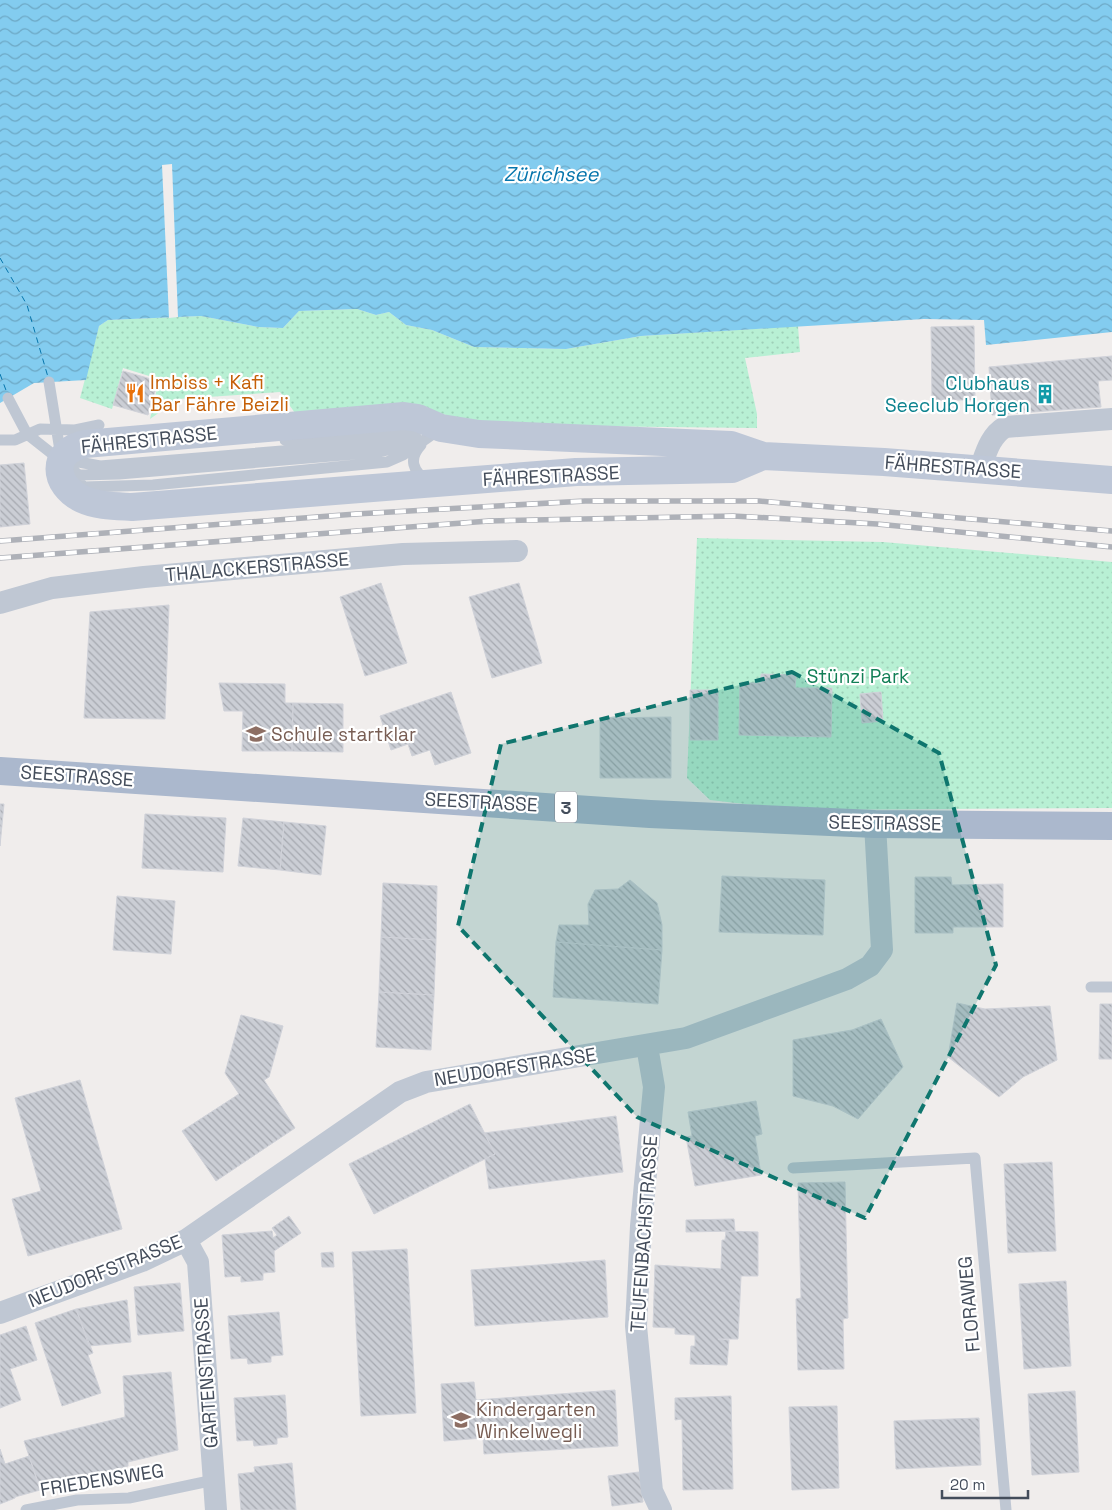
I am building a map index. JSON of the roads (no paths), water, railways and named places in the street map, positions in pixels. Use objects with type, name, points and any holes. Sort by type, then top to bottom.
[{"type":"main road","name":"SEESTRASSE","points":[[0,771],[650,814],[875,824],[1112,826]]},
{"type":"street","name":"FÄHRESTRASSE","points":[[764,456],[732,470],[576,472],[132,507],[98,504],[74,494],[68,490],[60,476],[61,458],[68,449],[85,444],[388,417],[418,418],[441,428],[479,434],[732,445],[764,456],[980,469],[1102,479]]},
{"type":"street","points":[[980,469],[989,445],[996,434],[1005,427],[1112,419]]},
{"type":"street","name":"THALACKERSTRASSE","points":[[0,603],[52,588],[144,577],[403,554],[517,551]]},
{"type":"street","name":"NEUDORFSTRASSE","points":[[0,1313],[142,1261],[186,1240],[400,1092],[426,1082],[686,1038],[847,979],[870,966],[882,950],[875,824]]},
{"type":"street","name":"TEUFENBACHSTRASSE","points":[[647,1046],[654,1087],[640,1226],[636,1326],[652,1492],[661,1510]]},
{"type":"street","name":"GARTENSTRASSE","points":[[186,1240],[198,1262],[216,1510]]},
{"type":"lane","points":[[49,382],[61,458],[73,478],[84,487],[153,485],[387,462],[403,455],[441,428]]},
{"type":"lane","points":[[8,398],[28,434],[61,458]]},
{"type":"lane","points":[[0,440],[15,440],[40,429],[75,430],[99,425]]},
{"type":"lane","points":[[430,483],[415,471],[414,452],[441,428]]},
{"type":"lane","points":[[1091,987],[1112,987]]},
{"type":"lane","name":"FLORAWEG","points":[[793,1168],[975,1158],[1006,1510]]},
{"type":"lane","name":"FRIEDENSWEG","points":[[26,1510],[77,1500],[129,1498],[214,1480]]},
{"type":"water","name":"Zürichsee","points":[[0,0],[1112,0],[1112,332],[986,345],[984,320],[924,319],[641,336],[566,349],[474,347],[432,330],[406,325],[389,312],[376,315],[357,309],[299,311],[283,328],[258,327],[201,316],[108,320],[99,326],[86,380],[34,383],[0,403]]},
{"type":"railway","points":[[0,541],[356,514],[585,501],[759,501],[1112,531]]},
{"type":"railway","points":[[0,558],[489,521],[733,516],[877,524],[1112,547]]},
{"type":"place","name":"Imbiss + Kafi Bar Fähre Beizli","points":[[135,393]]},
{"type":"place","name":"Clubhaus Seeclub Horgen","points":[[1045,394]]},
{"type":"place","name":"Schule startklar","points":[[256,734]]},
{"type":"place","name":"Kindergarten Winkelwegli","points":[[461,1420]]},
{"type":"park label","name":"Stünzi Park","points":[[858,676]]}]
